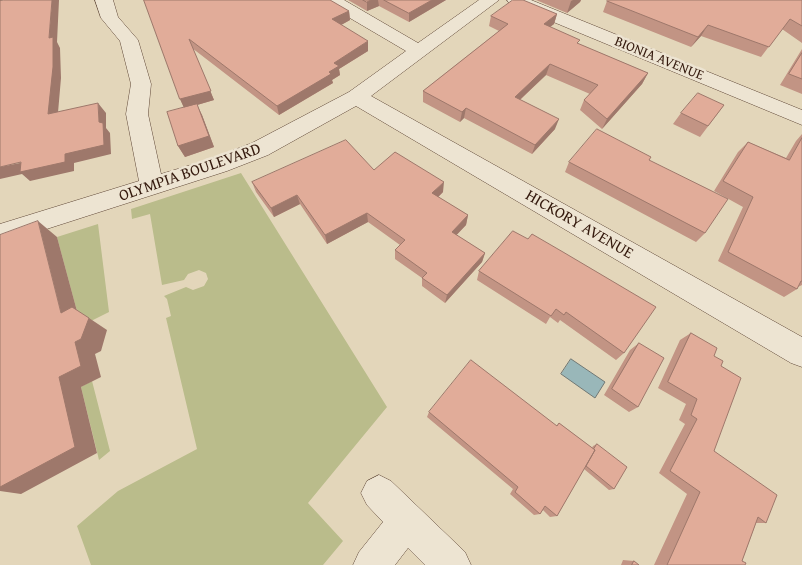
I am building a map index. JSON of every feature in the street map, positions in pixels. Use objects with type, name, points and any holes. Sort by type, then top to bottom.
[{"type":"street","points":[[104,0],[110,18],[129,40],[139,75],[141,84],[137,114],[152,187]]},
{"type":"street","points":[[332,0],[420,51]]},
{"type":"street","name":"OLYMPIA BOULEVARD","points":[[0,234],[220,165],[260,149],[356,97],[490,0]]},
{"type":"street","name":"BIONIA AVENUE","points":[[516,0],[802,118]]},
{"type":"street","name":"HICKORY AVENUE","points":[[356,97],[802,353]]},
{"type":"street","points":[[379,494],[452,565]]},
{"type":"street","points":[[372,565],[407,520]]},
{"type":"green space","points":[[241,173],[387,407],[308,503],[343,541],[323,565],[91,565],[77,526],[118,491],[197,449],[166,318],[171,316],[167,299],[164,296],[186,287],[193,290],[204,286],[208,279],[206,273],[199,270],[188,274],[184,280],[162,285],[150,214],[132,219],[131,209]]},
{"type":"green space","points":[[98,224],[109,312],[81,326],[57,237]]},
{"type":"green space","points":[[92,381],[110,451],[99,460],[81,387]]},
{"type":"water","points":[[571,359],[605,382],[595,398],[561,374]]},
{"type":"building","points":[[52,0],[49,38],[53,37],[53,67],[48,114],[98,103],[99,122],[103,123],[104,145],[65,154],[65,162],[20,172],[21,162],[0,167],[0,1]]},
{"type":"building","points":[[144,0],[330,0],[349,11],[332,19],[368,41],[334,63],[339,66],[329,72],[331,74],[277,106],[189,39],[211,91],[180,99]]},
{"type":"building","points":[[384,0],[432,0],[409,13]]},
{"type":"building","points":[[513,0],[523,0],[557,14],[544,24],[580,40],[577,43],[648,73],[607,119],[584,100],[598,85],[550,64],[515,97],[559,119],[535,145],[466,108],[462,112],[423,91],[508,24],[491,16]]},
{"type":"building","points":[[608,0],[802,0],[802,26],[790,19],[769,47],[708,25],[698,37]]},
{"type":"building","points":[[802,53],[802,79],[789,74]]},
{"type":"building","points":[[698,93],[724,105],[708,126],[681,113]]},
{"type":"building","points":[[197,104],[209,136],[178,146],[167,112]]},
{"type":"building","points":[[597,129],[651,157],[649,160],[728,199],[705,233],[569,162]]},
{"type":"building","points":[[802,138],[802,281],[797,289],[728,252],[753,197],[723,181],[748,142],[789,160]]},
{"type":"building","points":[[346,140],[374,170],[395,152],[444,182],[432,193],[468,215],[452,232],[485,253],[447,295],[422,278],[427,273],[395,250],[405,240],[367,213],[325,235],[297,195],[271,208],[252,182]]},
{"type":"building","points":[[38,221],[61,313],[72,307],[89,318],[81,339],[75,342],[81,366],[59,377],[75,447],[0,487],[0,235]]},
{"type":"building","points":[[513,231],[528,239],[532,234],[656,307],[624,353],[566,312],[564,315],[556,309],[551,316],[479,271]]},
{"type":"building","points":[[691,333],[717,348],[714,356],[723,361],[721,366],[741,378],[714,451],[777,495],[766,523],[758,517],[742,561],[746,563],[745,565],[667,565],[700,492],[670,471],[697,419],[691,415],[697,399],[668,382]]},
{"type":"building","points":[[639,343],[664,358],[638,407],[612,389]]},
{"type":"building","points":[[471,360],[557,426],[559,423],[595,450],[557,516],[545,506],[540,514],[515,492],[518,487],[429,412]]},
{"type":"building","points":[[597,444],[627,467],[614,489],[586,466]]}]
